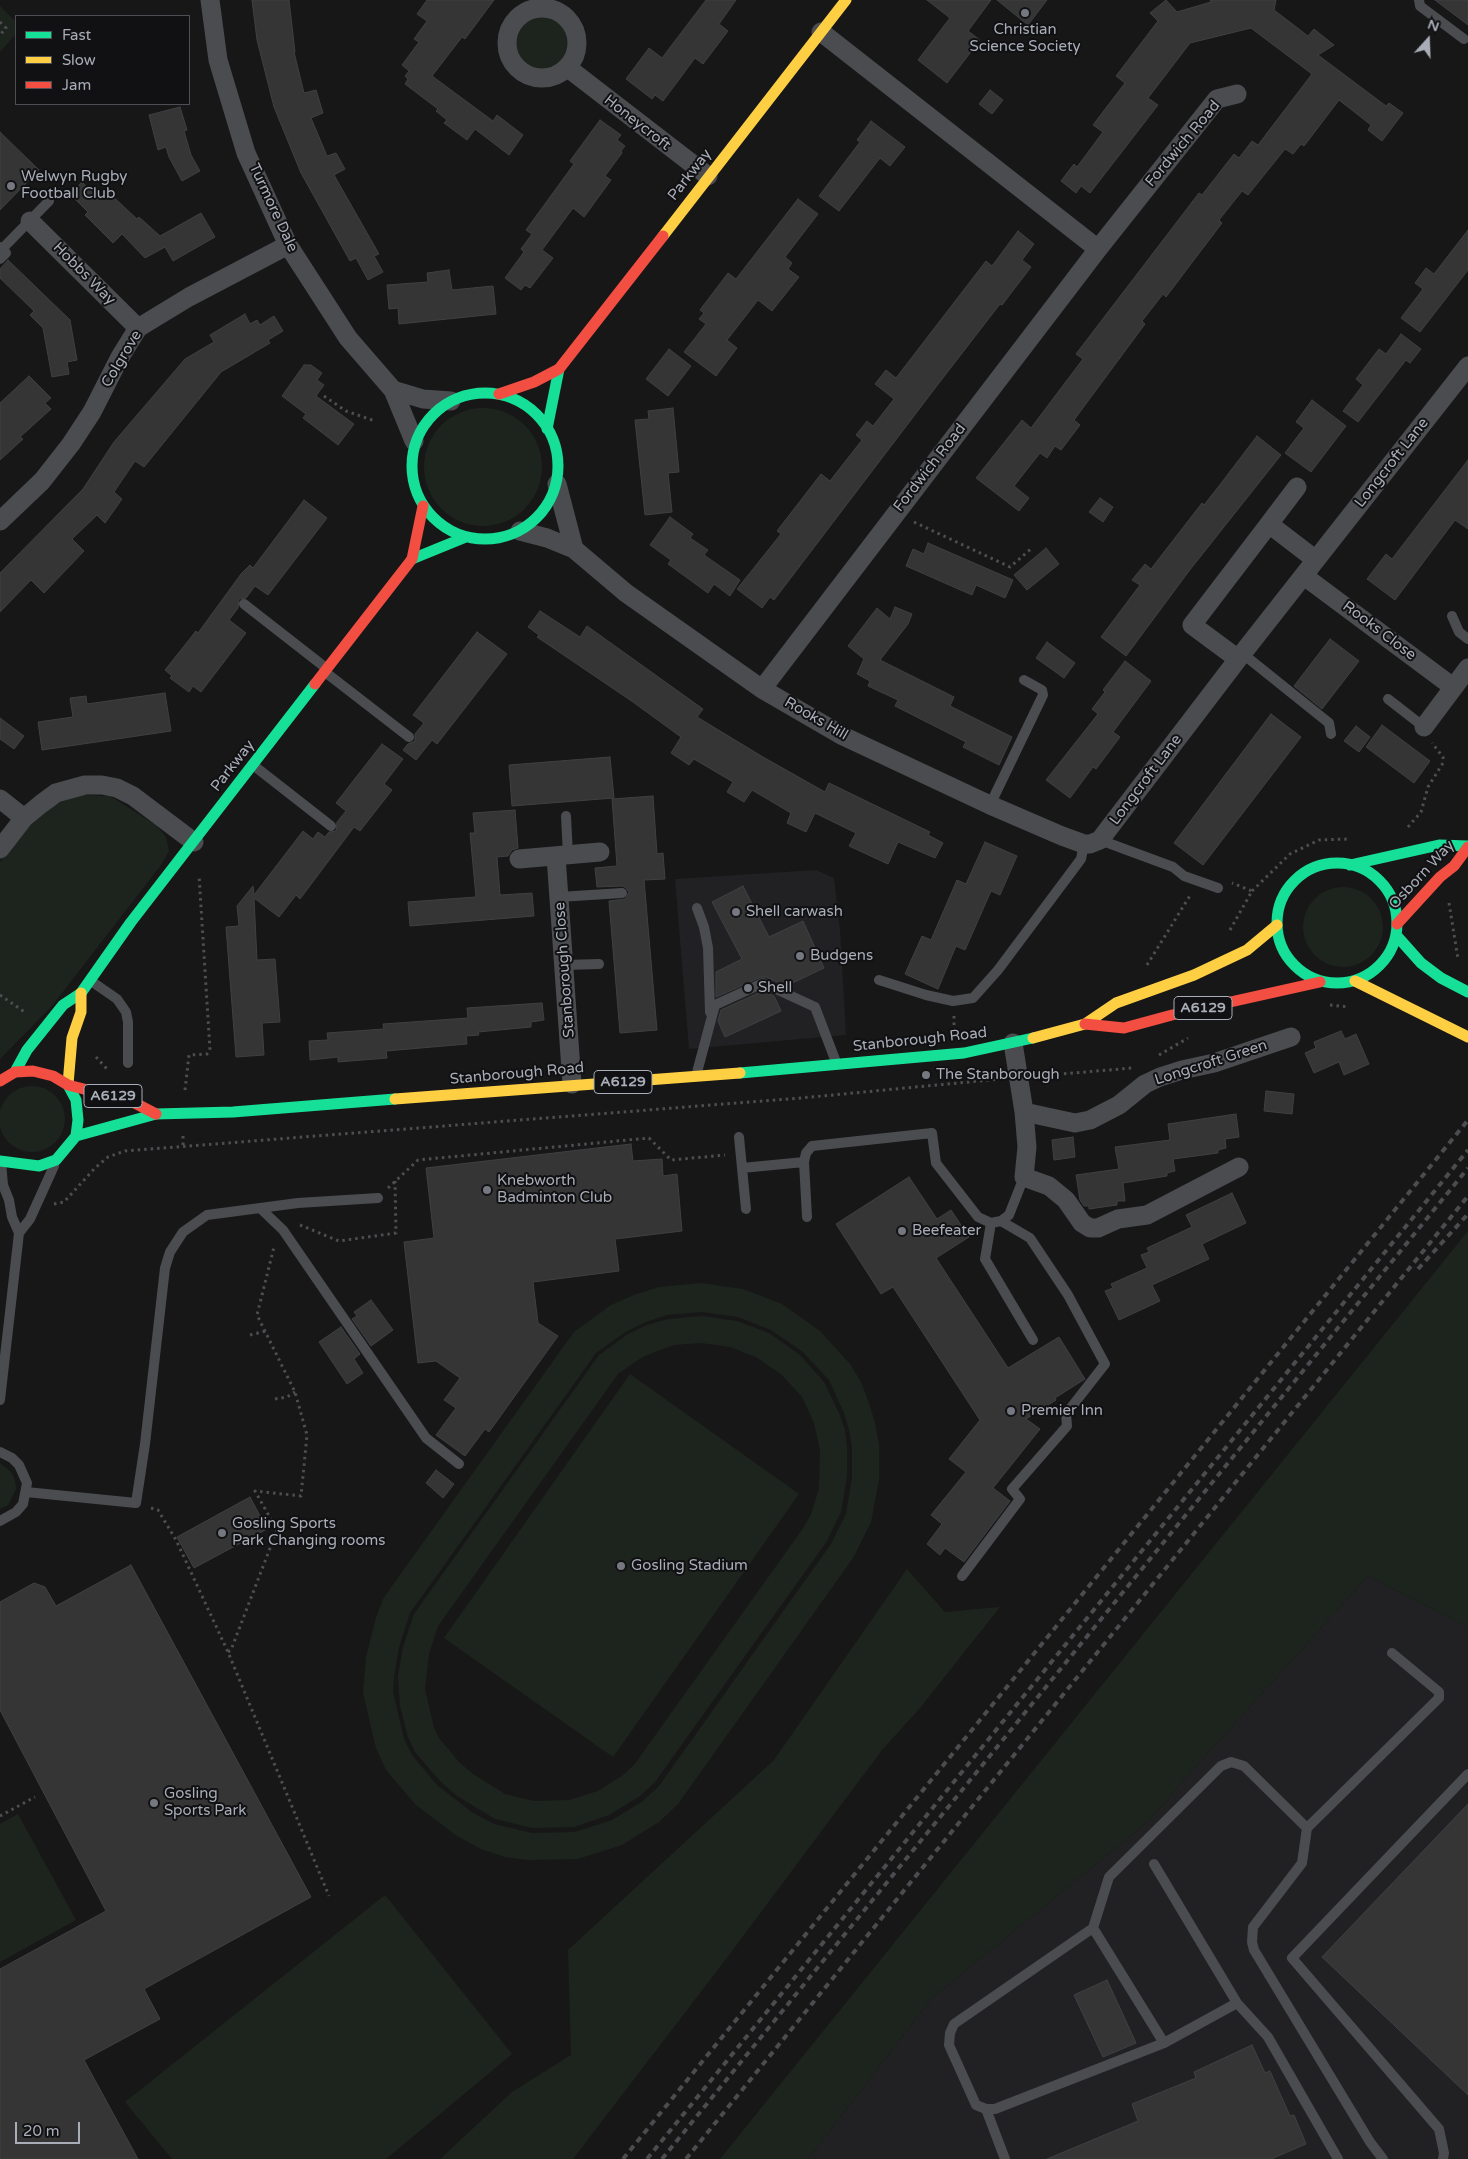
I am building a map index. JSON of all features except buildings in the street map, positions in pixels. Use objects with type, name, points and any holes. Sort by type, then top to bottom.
[{"type":"main road","name":"Parkway","points":[[499,394],[534,382],[558,369],[846,0]]},
{"type":"main road","name":"Parkway","points":[[548,429],[558,369]]},
{"type":"main road","points":[[499,394],[529,407],[544,422],[554,442],[559,463],[557,484],[547,507],[520,531],[508,537],[483,540],[459,536],[437,523],[423,506],[414,487],[411,463],[414,441],[424,424],[436,411],[451,401],[469,395],[499,394]]},
{"type":"main road","name":"Parkway","points":[[16,1072],[27,1050],[63,1006],[81,993],[194,842],[412,559],[423,506]]},
{"type":"main road","points":[[412,559],[466,537]]},
{"type":"main road","name":"Osborn Way","points":[[1350,865],[1439,845],[1468,846]]},
{"type":"main road","name":"Osborn Way","points":[[1397,929],[1440,877],[1454,866],[1468,846]]},
{"type":"main road","points":[[1397,929],[1391,950],[1382,963],[1370,974],[1355,980],[1336,983],[1320,982],[1302,973],[1288,958],[1280,942],[1277,925],[1279,907],[1287,890],[1299,877],[1314,868],[1332,863],[1350,865],[1369,871],[1391,896],[1397,929],[1421,963],[1441,978],[1468,992]]},
{"type":"main road","name":"Stanborough Road","points":[[76,1136],[111,1124],[156,1114],[233,1112],[964,1053],[1013,1043],[1085,1024],[1116,1003],[1194,975],[1247,950],[1277,925]]},
{"type":"main road","points":[[1355,980],[1468,1036]]},
{"type":"main road","name":"Stanborough Road","points":[[1085,1024],[1124,1028],[1180,1013],[1320,982]]},
{"type":"main road","name":"Parkway","points":[[68,1084],[72,1038],[81,1012],[81,993]]},
{"type":"main road","name":"Stanborough Road","points":[[16,1072],[33,1071],[46,1074],[68,1084],[131,1101],[156,1114]]},
{"type":"main road","points":[[0,1081],[16,1072]]},
{"type":"main road","points":[[0,1160],[18,1165],[39,1166],[56,1160],[76,1136],[78,1120],[76,1100],[68,1084]]},
{"type":"street","name":"Turmore Dale","points":[[210,0],[218,60],[246,153],[288,245],[348,338],[393,390],[414,441]]},
{"type":"street","points":[[821,32],[1098,249]]},
{"type":"street","name":"Honeycroft","points":[[568,68],[708,176]]},
{"type":"street","name":"Fordwich Road","points":[[762,689],[1098,249],[1217,99],[1237,94]]},
{"type":"street","name":"Hobbs Way","points":[[30,221],[138,328]]},
{"type":"street","name":"Colgrove","points":[[0,521],[42,481],[70,444],[92,412],[120,357],[138,328],[189,297],[288,245]]},
{"type":"street","name":"Longcroft Lane","points":[[1092,842],[1241,657],[1468,366]]},
{"type":"street","points":[[393,390],[423,400],[451,401]]},
{"type":"street","points":[[557,484],[574,549]]},
{"type":"street","points":[[1241,657],[1192,625],[1297,487]]},
{"type":"street","points":[[1269,524],[1316,560]]},
{"type":"street","name":"Rooks Hill","points":[[520,531],[547,538],[574,549],[626,593],[762,689],[843,736],[990,805],[1092,842]]},
{"type":"street","name":"Rooks Close","points":[[1304,576],[1453,687]]},
{"type":"street","points":[[1424,727],[1468,668]]},
{"type":"street","points":[[0,848],[24,818],[56,793],[77,786],[102,785],[118,788],[133,796],[194,842]]},
{"type":"street","points":[[0,799],[24,818]]},
{"type":"street","points":[[519,859],[600,852]]},
{"type":"street","name":"Stanborough Close","points":[[562,855],[559,897],[572,1084]]},
{"type":"street","name":"Longcroft Green","points":[[1024,1112],[1075,1123],[1090,1120],[1112,1109],[1145,1084],[1160,1077],[1182,1070],[1214,1064],[1290,1037]]},
{"type":"street","points":[[1013,1043],[1024,1112],[1027,1147],[1024,1177],[1049,1186],[1066,1200],[1082,1223],[1090,1228],[1098,1228],[1118,1219],[1148,1215],[1238,1167]]},
{"type":"lane","points":[[1419,0],[1420,6],[1464,39]]},
{"type":"lane","points":[[1,252],[49,201]]},
{"type":"lane","points":[[244,604],[409,737]]},
{"type":"lane","points":[[1452,616],[1459,632],[1468,639]]},
{"type":"lane","points":[[1241,657],[1329,723],[1331,734]]},
{"type":"lane","points":[[990,805],[1043,695],[1042,690],[1024,680]]},
{"type":"lane","points":[[1388,700],[1424,727]]},
{"type":"lane","points":[[254,765],[331,826]]},
{"type":"lane","points":[[562,855],[566,816]]},
{"type":"lane","points":[[879,980],[926,995],[953,1001],[973,998],[998,970],[1081,860],[1092,842],[1173,867],[1184,876],[1218,888]]},
{"type":"lane","points":[[559,897],[622,892]]},
{"type":"lane","points":[[697,908],[704,927],[708,948],[711,1020]]},
{"type":"lane","points":[[564,965],[600,964]]},
{"type":"lane","points":[[89,980],[117,999],[126,1012],[128,1022],[128,1063]]},
{"type":"lane","points":[[696,1076],[714,1005],[763,983],[815,1007],[837,1064]]},
{"type":"lane","points":[[807,1217],[804,1162],[806,1153],[812,1146],[932,1133],[936,1163],[978,1217],[996,1222],[1030,1238],[1068,1294],[1105,1364],[1066,1414],[1067,1426],[1012,1489],[1020,1499],[962,1576]]},
{"type":"lane","points":[[739,1136],[746,1209]]},
{"type":"lane","points":[[0,1160],[3,1185],[19,1233],[0,1400]]},
{"type":"lane","points":[[19,1233],[30,1219],[56,1160]]},
{"type":"lane","points":[[742,1168],[804,1162]]},
{"type":"lane","points":[[1024,1177],[1009,1215],[996,1222],[985,1259],[1033,1340]]},
{"type":"lane","points":[[26,1492],[136,1503],[145,1444],[165,1268],[170,1252],[183,1232],[207,1215],[298,1203],[378,1198]]},
{"type":"lane","points":[[260,1208],[283,1230],[426,1438],[459,1464]]},
{"type":"lane","points":[[0,1452],[19,1464],[24,1473],[26,1492],[23,1504],[16,1512],[0,1521]]},
{"type":"lane","points":[[1383,2159],[1360,2126],[1254,1950],[1252,1942],[1253,1928],[1302,1863],[1308,1828],[1439,1698],[1439,1692],[1392,1654]]},
{"type":"lane","points":[[1237,2003],[1164,2043],[995,2109],[986,2109],[976,2105],[949,2045],[950,2033],[954,2024],[1093,1928],[1109,1877],[1221,1766],[1231,1762],[1244,1766],[1308,1828]]},
{"type":"lane","points":[[1443,2159],[1444,2153],[1438,2129],[1292,1958],[1468,1774]]},
{"type":"lane","points":[[1154,1864],[1237,2003],[1268,2038],[1338,2159]]},
{"type":"lane","points":[[1093,1928],[1164,2043]]},
{"type":"lane","points":[[986,2109],[1004,2159]]},
{"type":"path","points":[[0,22],[6,28],[0,35]]},
{"type":"path","points":[[324,396],[346,411],[375,421]]},
{"type":"path","points":[[896,513],[1010,567],[1032,548]]},
{"type":"path","points":[[1408,827],[1421,812],[1428,786],[1443,763],[1443,757],[1434,747],[1424,727]]},
{"type":"path","points":[[184,1095],[189,1056],[207,1054],[210,1050],[197,853],[194,842]]},
{"type":"path","points":[[1146,968],[1199,881]]},
{"type":"path","points":[[1227,936],[1252,891],[1228,882]]},
{"type":"path","points":[[1448,897],[1459,963]]},
{"type":"path","points":[[0,996],[19,1008]]},
{"type":"path","points":[[1328,1004],[1355,1007]]},
{"type":"path","points":[[1155,1057],[1178,1042],[1193,1036]]},
{"type":"path","points":[[1045,1076],[1140,1067]]},
{"type":"path","points":[[48,1202],[56,1204],[64,1202],[95,1168],[108,1157],[125,1151],[801,1098],[972,1081]]},
{"type":"path","points":[[378,1198],[418,1160],[649,1138],[671,1160],[740,1153]]},
{"type":"path","points":[[228,1652],[232,1650],[277,1530],[255,1491],[301,1496],[307,1435],[295,1392],[257,1315],[276,1240],[289,1224],[296,1223],[339,1242],[396,1233],[396,1181]]},
{"type":"path","points":[[250,1335],[266,1331]]},
{"type":"path","points":[[275,1399],[287,1397],[295,1392]]},
{"type":"path","points":[[136,1503],[158,1510],[176,1540],[228,1652],[329,1896]]},
{"type":"path","points":[[0,1816],[35,1797]]},
{"type":"shaded area","points":[[0,6],[15,21],[15,35],[0,52]]},
{"type":"shaded area","points":[[536,15],[548,15],[563,23],[571,38],[571,50],[563,65],[548,73],[536,73],[521,65],[513,50],[513,38],[521,23]]},
{"type":"shaded area","points":[[483,408],[506,413],[525,425],[537,444],[542,467],[537,490],[525,509],[506,521],[483,526],[460,521],[441,509],[429,490],[424,467],[429,444],[441,425],[460,413]]},
{"type":"shaded area","points":[[81,795],[110,796],[156,825],[166,837],[169,851],[161,865],[52,1006],[0,1059],[0,862],[25,831],[50,806]]},
{"type":"shaded area","points":[[816,870],[834,878],[840,930],[846,1035],[689,1049],[675,879]]},
{"type":"shaded area","points":[[1343,887],[1358,890],[1371,899],[1380,912],[1383,927],[1380,942],[1371,955],[1358,964],[1343,967],[1328,964],[1315,955],[1306,942],[1303,927],[1306,912],[1315,899],[1328,890]]},
{"type":"shaded area","points":[[32,1086],[44,1089],[55,1096],[62,1107],[65,1119],[62,1131],[55,1142],[44,1149],[32,1152],[20,1149],[9,1142],[2,1131],[-1,1119],[2,1107],[9,1096],[20,1089]]},
{"type":"shaded area","points":[[1468,1231],[1468,1627],[1368,1576],[1180,1784],[1150,1820],[932,1998],[808,2159],[720,2159]]},
{"type":"shaded area","points":[[701,1283],[743,1289],[782,1304],[820,1331],[850,1364],[861,1382],[869,1403],[879,1444],[879,1480],[871,1522],[853,1558],[678,1804],[659,1822],[622,1845],[578,1859],[528,1860],[505,1857],[481,1849],[457,1836],[416,1805],[386,1770],[376,1748],[363,1693],[366,1657],[376,1618],[383,1599],[392,1586],[574,1332],[611,1305],[659,1287]],"holes":[[[702,1312],[738,1317],[771,1330],[803,1352],[829,1380],[844,1413],[852,1447],[852,1478],[846,1514],[831,1544],[659,1786],[643,1801],[612,1820],[575,1832],[532,1833],[494,1824],[473,1813],[437,1785],[412,1755],[404,1739],[393,1692],[399,1647],[410,1613],[596,1353],[627,1331],[667,1315]]]},
{"type":"shaded area","points":[[702,1316],[737,1321],[769,1333],[800,1355],[824,1382],[845,1430],[847,1477],[841,1512],[827,1541],[655,1782],[640,1796],[609,1815],[574,1827],[532,1828],[495,1819],[457,1796],[440,1781],[415,1752],[408,1737],[400,1706],[398,1676],[403,1647],[414,1614],[599,1355],[628,1334],[647,1325],[668,1319]],"holes":[[[701,1343],[730,1347],[756,1357],[782,1375],[802,1397],[814,1423],[820,1450],[819,1489],[811,1514],[804,1527],[635,1764],[623,1775],[598,1791],[569,1800],[534,1801],[505,1794],[473,1774],[459,1762],[439,1738],[434,1728],[425,1689],[429,1654],[438,1626],[618,1374],[641,1358],[674,1345]]]},
{"type":"shaded area","name":"Gosling Stadium","points":[[630,1374],[799,1494],[613,1757],[444,1638]]},
{"type":"shaded area","points":[[0,1463],[11,1472],[15,1480],[16,1489],[8,1505],[0,1509]]},
{"type":"shaded area","points":[[907,1569],[945,1612],[1000,1607],[920,1708],[882,1750],[726,1959],[573,2159],[440,2159],[512,2092],[571,2055],[568,1950],[774,1760]]},
{"type":"shaded area","points":[[1368,1576],[1468,1627],[1468,2159],[808,2159],[932,1998],[1150,1820],[1180,1784]]},
{"type":"shaded area","points":[[18,1814],[76,1920],[0,1962],[0,1824]]},
{"type":"shaded area","points":[[385,1895],[512,2054],[386,2159],[172,2159],[125,2102]]},
{"type":"railway","points":[[623,2159],[1468,1120]]},
{"type":"railway","points":[[647,2159],[1468,1150]]},
{"type":"railway","points":[[662,2159],[1468,1168]]},
{"type":"railway","points":[[686,2159],[1468,1196]]},
{"type":"railway","points":[[1418,1269],[1468,1214]]},
{"type":"traffic: fast","points":[[547,429],[559,369]]},
{"type":"traffic: fast","points":[[485,393],[513,398],[537,414],[553,438],[558,466],[553,494],[537,518],[513,534],[485,539],[457,534],[433,518],[417,494],[412,466],[417,438],[433,414],[457,398],[485,393]]},
{"type":"traffic: fast","points":[[412,559],[466,537]]},
{"type":"traffic: fast","points":[[15,1072],[27,1050],[63,1005],[81,993],[131,922],[315,684]]},
{"type":"traffic: fast","points":[[1350,865],[1439,845],[1468,846]]},
{"type":"traffic: fast","points":[[1337,863],[1349,864],[1360,868],[1370,873],[1379,881],[1387,890],[1392,900],[1396,911],[1397,923],[1396,935],[1392,946],[1387,956],[1379,965],[1370,973],[1360,978],[1349,982],[1337,983],[1325,982],[1314,978],[1304,973],[1295,965],[1287,956],[1282,946],[1278,935],[1277,923],[1278,911],[1282,900],[1287,890],[1295,881],[1304,873],[1314,868],[1325,864],[1337,863]]},
{"type":"traffic: fast","points":[[1396,935],[1421,963],[1441,978],[1468,992]]},
{"type":"traffic: fast","points":[[740,1073],[964,1053],[1033,1038]]},
{"type":"traffic: fast","points":[[0,1161],[39,1166],[56,1160],[76,1136],[78,1120],[76,1100],[68,1085]]},
{"type":"traffic: fast","points":[[76,1136],[156,1114],[233,1112],[395,1099]]},
{"type":"traffic: slow","points":[[663,236],[846,0]]},
{"type":"traffic: slow","points":[[1033,1038],[1085,1024],[1116,1003],[1194,975],[1247,950],[1277,925]]},
{"type":"traffic: slow","points":[[1355,981],[1468,1037]]},
{"type":"traffic: slow","points":[[68,1084],[72,1038],[81,1012],[81,993]]},
{"type":"traffic: slow","points":[[395,1099],[740,1073]]},
{"type":"traffic: jam","points":[[499,394],[534,382],[559,369],[663,236]]},
{"type":"traffic: jam","points":[[315,684],[412,559],[423,506]]},
{"type":"traffic: jam","points":[[1397,924],[1440,877],[1454,866],[1468,847]]},
{"type":"traffic: jam","points":[[1085,1024],[1124,1028],[1172,1015],[1320,982]]},
{"type":"traffic: jam","points":[[0,1081],[15,1072],[33,1071],[53,1076],[68,1085],[131,1101],[156,1114]]},
{"type":"place","name":"Christian Science Society","points":[[1025,13]]},
{"type":"place","name":"Welwyn Rugby Football Club","points":[[11,186]]},
{"type":"place","name":"Shell carwash","points":[[736,912]]},
{"type":"place","name":"Budgens","points":[[800,956]]},
{"type":"place","name":"Shell","points":[[748,988]]},
{"type":"place","name":"The Stanborough","points":[[926,1075]]},
{"type":"place","name":"Knebworth Badminton Club","points":[[487,1190]]},
{"type":"place","name":"Beefeater","points":[[902,1231]]},
{"type":"place","name":"Premier Inn","points":[[1011,1411]]},
{"type":"place","name":"Gosling Sports Park Changing rooms","points":[[222,1533]]},
{"type":"place","name":"Gosling Stadium","points":[[621,1566]]},
{"type":"place","name":"Gosling Sports Park","points":[[154,1803]]}]
